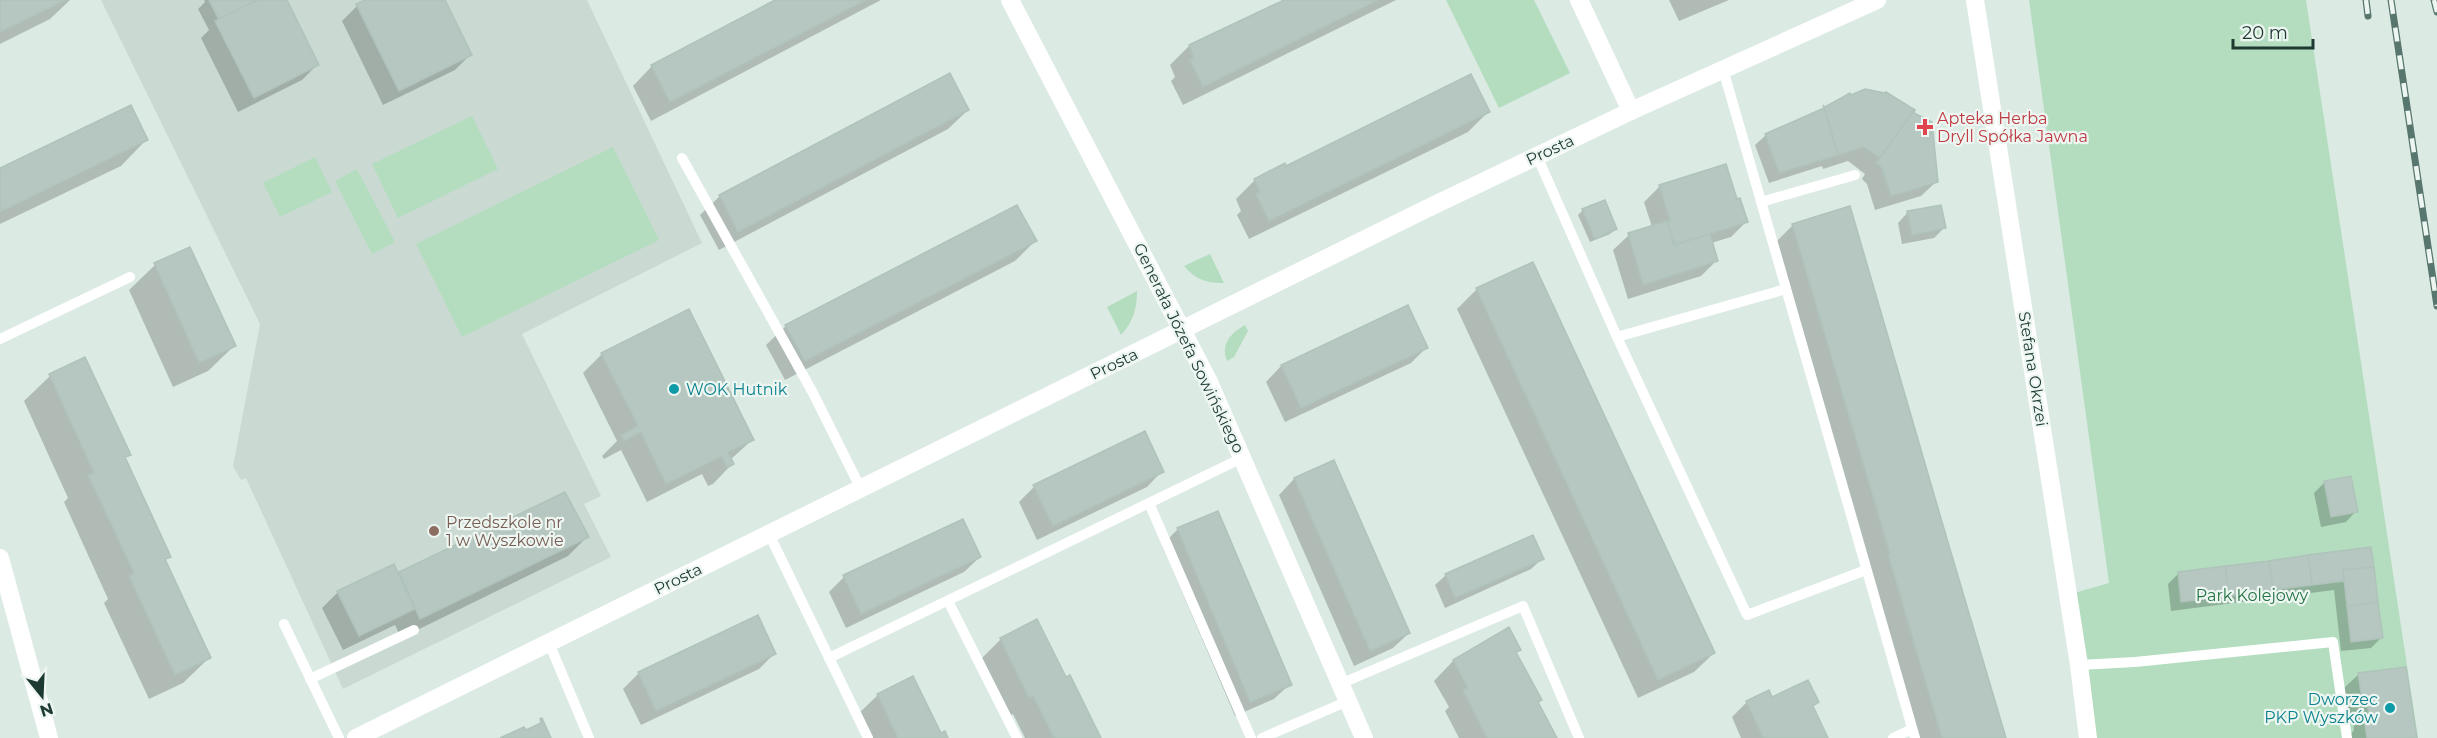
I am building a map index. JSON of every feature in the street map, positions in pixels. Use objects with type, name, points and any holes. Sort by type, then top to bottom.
[{"type":"street","name":"Generała Józefa Sowińskiego","points":[[1010,0],[1184,330],[1364,738]]},
{"type":"street","points":[[1579,0],[1631,111]]},
{"type":"street","name":"Prosta","points":[[356,738],[1537,156],[1877,0]]},
{"type":"street","name":"Stefana Okrzei","points":[[1975,0],[2079,665],[2088,738]]},
{"type":"street","points":[[0,558],[49,738]]},
{"type":"lane","points":[[1723,69],[1914,734],[1893,738]]},
{"type":"lane","points":[[1537,156],[1617,337],[1747,615],[1866,570]]},
{"type":"lane","points":[[682,159],[813,393],[861,489]]},
{"type":"lane","points":[[1761,202],[1855,175]]},
{"type":"lane","points":[[0,339],[130,277]]},
{"type":"lane","points":[[1617,337],[1786,289]]},
{"type":"lane","points":[[829,658],[1242,458]]},
{"type":"lane","points":[[1149,503],[1251,738]]},
{"type":"lane","points":[[769,534],[868,738]]},
{"type":"lane","points":[[948,601],[1017,738]]},
{"type":"lane","points":[[1340,684],[1523,606],[1579,738]]},
{"type":"lane","points":[[284,624],[339,738]]},
{"type":"lane","points":[[310,679],[414,630]]},
{"type":"lane","points":[[2079,665],[2135,662],[2333,642],[2347,738]]},
{"type":"lane","points":[[549,643],[590,738]]},
{"type":"lane","points":[[1262,738],[1348,701]]},
{"type":"shaded area","points":[[101,0],[587,0],[702,243],[522,334],[601,496],[584,504],[611,557],[343,689],[246,478],[241,480],[233,466],[260,324]]},
{"type":"green space","points":[[1446,0],[1534,0],[1570,73],[1499,108]]},
{"type":"green space","name":"Park Kolejowy","points":[[2029,0],[2306,0],[2418,738],[2096,738],[2074,593],[2109,583]]},
{"type":"green space","points":[[472,116],[498,169],[398,218],[372,164]]},
{"type":"green space","points":[[613,147],[659,240],[462,337],[416,244]]},
{"type":"green space","points":[[315,157],[332,192],[280,217],[263,183]]},
{"type":"green space","points":[[357,169],[395,242],[372,254],[335,181]]},
{"type":"green space","points":[[1210,254],[1224,283],[1202,280],[1184,266]]},
{"type":"green space","points":[[1137,291],[1134,315],[1121,335],[1107,307]]},
{"type":"green space","points":[[1245,325],[1248,331],[1234,357],[1227,361],[1225,349],[1228,340]]},
{"type":"building","points":[[0,0],[66,0],[0,32]]},
{"type":"building","points":[[209,0],[258,0],[219,20]]},
{"type":"building","points":[[258,0],[287,0],[319,65],[254,98],[215,21]]},
{"type":"building","points":[[365,0],[445,0],[472,55],[399,91],[356,4]]},
{"type":"building","points":[[775,0],[866,0],[670,102],[651,65]]},
{"type":"building","points":[[1284,0],[1378,0],[1203,87],[1190,60],[1194,58],[1189,45]]},
{"type":"building","points":[[950,73],[969,110],[738,232],[719,195]]},
{"type":"building","points":[[1471,74],[1490,112],[1269,221],[1256,194],[1260,192],[1254,179],[1285,163],[1286,166]]},
{"type":"building","points":[[1865,89],[1886,92],[1915,110],[1880,158],[1864,147],[1838,155],[1823,105],[1825,107],[1850,93],[1851,95]]},
{"type":"building","points":[[131,105],[148,140],[0,212],[0,168]]},
{"type":"building","points":[[1824,108],[1838,155],[1779,173],[1765,134]]},
{"type":"building","points":[[1915,109],[1914,113],[1932,122],[1938,182],[1891,196],[1882,168],[1876,163]]},
{"type":"building","points":[[1726,164],[1737,199],[1740,198],[1748,222],[1674,245],[1667,221],[1670,220],[1659,185]]},
{"type":"building","points":[[1605,200],[1617,229],[1595,239],[1582,209]]},
{"type":"building","points":[[1017,205],[1037,241],[805,361],[785,325]]},
{"type":"building","points":[[1941,205],[1946,228],[1912,235],[1907,211]]},
{"type":"building","points":[[1850,206],[2006,738],[1942,738],[1888,554],[1890,554],[1792,224]]},
{"type":"building","points":[[1667,221],[1674,245],[1710,234],[1718,261],[1643,285],[1628,233]]},
{"type":"building","points":[[190,247],[236,346],[199,363],[154,263]]},
{"type":"building","points":[[1533,262],[1715,653],[1658,680],[1476,288]]},
{"type":"building","points":[[1408,305],[1428,348],[1301,408],[1281,365]]},
{"type":"building","name":"WOK Hutnik","points":[[689,309],[754,440],[728,452],[734,464],[727,468],[722,456],[666,484],[641,432],[624,441],[621,435],[638,426],[601,353]]},
{"type":"building","points":[[85,357],[131,455],[125,457],[171,557],[165,559],[211,658],[175,675],[129,576],[134,573],[88,475],[94,473],[49,374]]},
{"type":"building","points":[[1145,431],[1164,472],[1053,526],[1033,485]]},
{"type":"building","points":[[1334,460],[1410,633],[1370,651],[1294,478]]},
{"type":"building","points":[[2351,476],[2358,512],[2331,517],[2324,481]]},
{"type":"building","points":[[565,492],[589,537],[420,619],[399,572]]},
{"type":"building","points":[[1218,511],[1292,685],[1250,702],[1177,528]]},
{"type":"building","points":[[963,519],[981,557],[861,614],[843,575]]},
{"type":"building","points":[[1533,535],[1544,559],[1455,598],[1445,574]]},
{"type":"building","points":[[2371,547],[2374,567],[2343,570],[2344,581],[2312,585],[2308,555]]},
{"type":"building","points":[[2308,555],[2312,585],[2273,590],[2269,561]]},
{"type":"building","points":[[2269,561],[2273,590],[2229,596],[2225,566]]},
{"type":"building","points":[[394,564],[415,609],[359,636],[337,591]]},
{"type":"building","points":[[2225,566],[2229,596],[2181,602],[2178,572]]},
{"type":"building","points":[[2374,567],[2378,602],[2347,606],[2343,570]]},
{"type":"building","points":[[2378,602],[2383,638],[2351,642],[2347,606]]},
{"type":"building","points":[[758,615],[776,654],[656,711],[638,672]]},
{"type":"building","points":[[1037,619],[1066,677],[1070,675],[1101,738],[1054,738],[1033,696],[1029,698],[1000,638]]},
{"type":"building","points":[[1509,627],[1521,650],[1516,652],[1542,700],[1538,702],[1557,738],[1487,738],[1463,690],[1468,688],[1453,660]]},
{"type":"building","name":"Dworzec PKP Wyszków","points":[[2406,667],[2417,738],[2367,738],[2364,718],[2369,717],[2367,699],[2362,699],[2358,673]]},
{"type":"building","points":[[913,676],[941,733],[945,731],[948,738],[898,738],[877,694]]},
{"type":"building","points":[[1808,680],[1819,702],[1813,706],[1828,738],[1761,738],[1763,737],[1746,701],[1769,690],[1772,697]]},
{"type":"building","points":[[542,718],[551,738],[500,738],[524,727],[526,730],[541,723]]},
{"type":"railway","points":[[2366,0],[2368,16]]},
{"type":"railway","points":[[2391,0],[2437,306]]},
{"type":"railway","points":[[2434,0],[2437,12]]},
{"type":"place","name":"Apteka Herba Dryll Spółka Jawna","points":[[1925,127]]},
{"type":"place","name":"WOK Hutnik","points":[[674,389]]},
{"type":"place","name":"Przedszkole nr 1 w Wyszkowie","points":[[434,531]]},
{"type":"place","name":"Dworzec PKP Wyszków","points":[[2390,708]]}]
